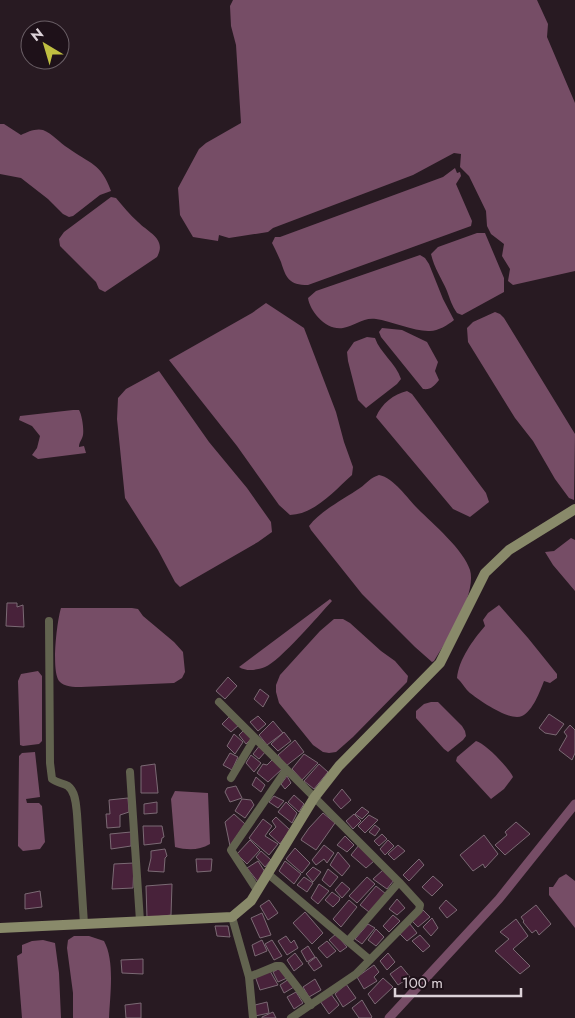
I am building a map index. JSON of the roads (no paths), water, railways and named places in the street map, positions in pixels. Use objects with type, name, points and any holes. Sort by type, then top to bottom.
[{"type":"street","points":[[0,928],[232,917],[251,901],[314,798],[339,766],[440,663],[486,573],[509,550],[575,509]]},
{"type":"street","points":[[48,621],[50,763],[52,779],[71,789],[74,797],[77,814],[84,924]]},
{"type":"street","points":[[219,702],[420,905],[419,910],[356,974],[290,1018]]},
{"type":"street","points":[[231,778],[255,738]]},
{"type":"street","points":[[257,890],[231,850],[286,770]]},
{"type":"street","points":[[130,772],[140,922]]},
{"type":"street","points":[[267,873],[370,960]]},
{"type":"street","points":[[348,941],[399,882]]},
{"type":"street","points":[[232,917],[249,977],[253,1018]]},
{"type":"street","points":[[249,977],[276,966],[281,966],[311,1005]]},
{"type":"waterway","points":[[389,1018],[499,899],[575,804]]}]
